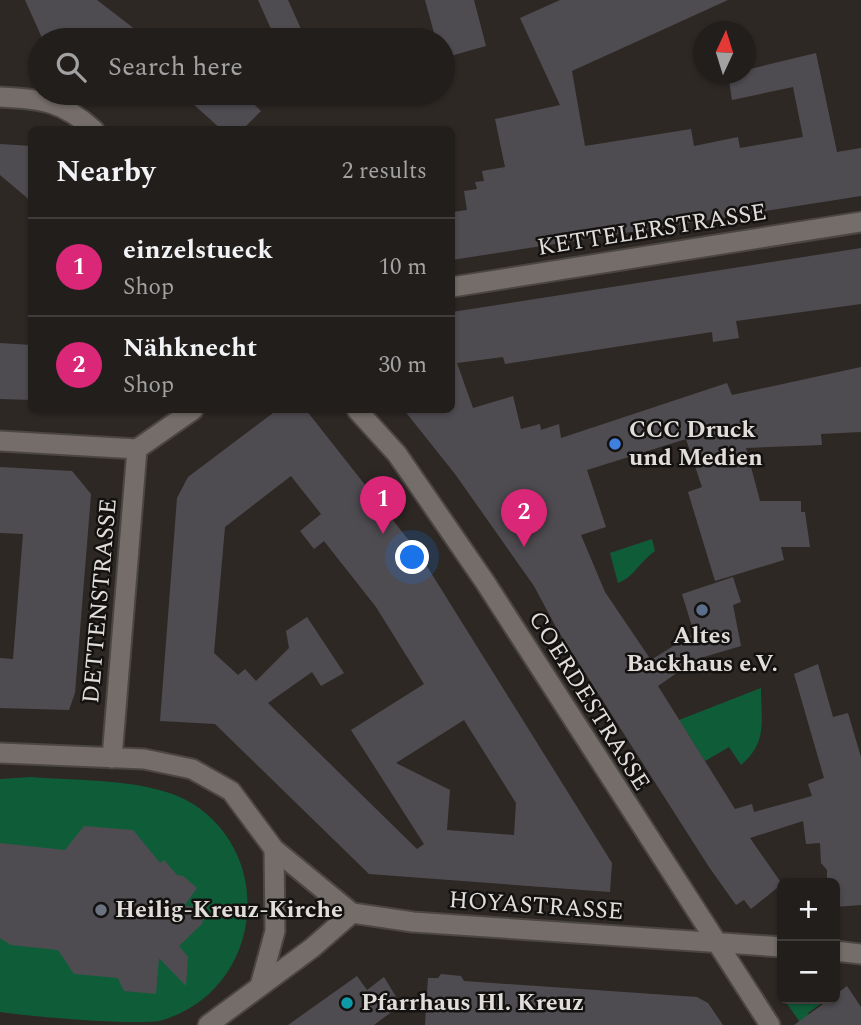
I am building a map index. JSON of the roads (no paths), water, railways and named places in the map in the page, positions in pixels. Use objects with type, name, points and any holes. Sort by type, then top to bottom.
[{"type":"street","points":[[0,97],[28,98]]},
{"type":"street","points":[[56,105],[71,110],[89,126]]},
{"type":"street","name":"KETTELERSTRASSE","points":[[455,287],[861,222]]},
{"type":"street","points":[[0,441],[137,449],[189,413]]},
{"type":"street","name":"COERDESTRASSE","points":[[360,413],[397,454],[485,582],[770,1025]]},
{"type":"street","name":"DETTENSTRASSE","points":[[112,758],[137,449]]},
{"type":"street","points":[[0,753],[144,758],[192,769],[231,791],[274,849],[352,913],[313,948],[208,1025]]},
{"type":"street","points":[[260,986],[275,931],[274,849]]},
{"type":"street","name":"HOYASTRASSE","points":[[352,913],[413,922],[777,947]]},
{"type":"street","points":[[840,952],[861,954]]},
{"type":"place","name":"CCC Druck und Medien","points":[[615,444]]},
{"type":"place","name":"einzelstueck","points":[[383,534]]},
{"type":"place","name":"Nähknecht","points":[[524,547]]},
{"type":"place","name":"Altes Backhaus e.V.","points":[[702,610]]},
{"type":"place","name":"Heilig-Kreuz-Kirche","points":[[101,910]]},
{"type":"place","name":"Pfarrhaus Hl. Kreuz","points":[[347,1003]]}]
